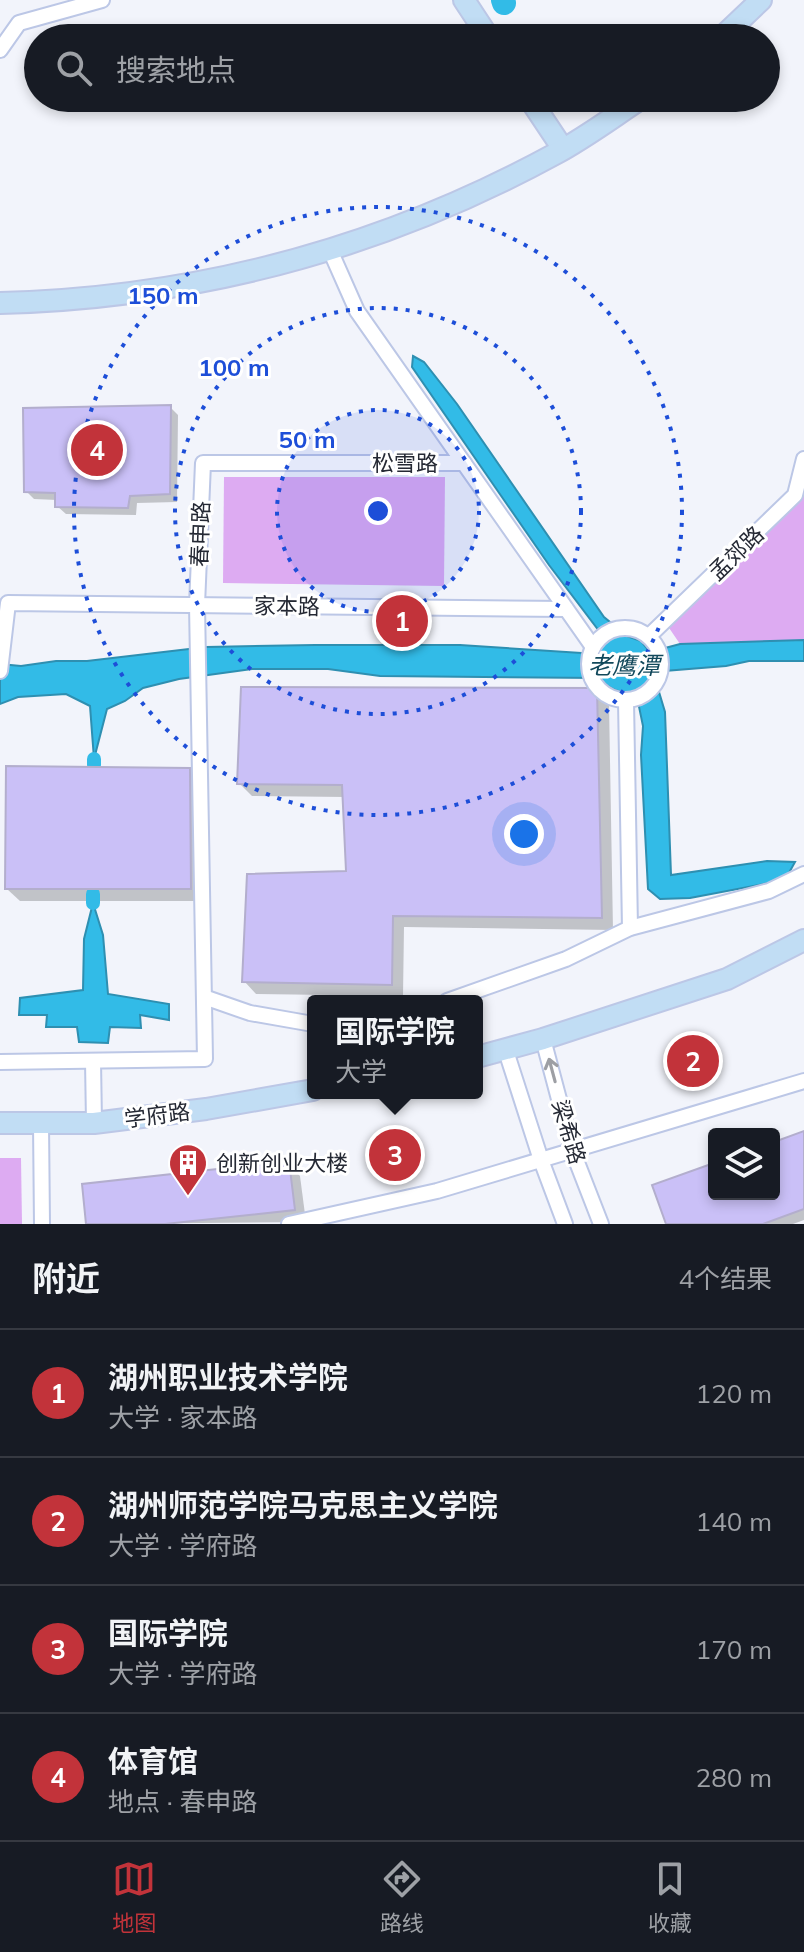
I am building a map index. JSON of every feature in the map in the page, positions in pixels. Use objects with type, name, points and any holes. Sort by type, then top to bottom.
[{"type":"main road","points":[[464,0],[480,24]]},
{"type":"main road","points":[[736,24],[761,0]]},
{"type":"main road","points":[[538,112],[563,149]]},
{"type":"main road","points":[[0,303],[177,288],[298,261],[418,220],[563,149],[620,112]]},
{"type":"main road","points":[[483,1056],[727,979],[804,940]]},
{"type":"main road","name":"学府路","points":[[0,1123],[94,1123],[206,1109],[307,1091]]},
{"type":"street","points":[[0,50],[19,23],[102,0]]},
{"type":"street","points":[[330,250],[357,311],[594,646]]},
{"type":"street","name":"孟郊路","points":[[654,642],[795,495],[804,459]]},
{"type":"street","name":"松雪路","points":[[203,463],[464,463]]},
{"type":"street","name":"春申路","points":[[93,1061],[205,1059],[197,605],[203,463]]},
{"type":"street","name":"家本路","points":[[0,671],[8,603],[566,609]]},
{"type":"street","points":[[619,628],[634,629],[654,642],[662,662],[658,680],[630,701],[613,699],[602,693],[593,682],[589,672],[594,646],[619,628]]},
{"type":"street","points":[[630,701],[630,928]]},
{"type":"street","points":[[464,995],[566,959],[630,928],[769,891],[804,874]]},
{"type":"street","points":[[204,997],[250,1013],[307,1023]]},
{"type":"street","name":"梁希路","points":[[543,1039],[573,1152],[601,1224]]},
{"type":"street","name":"梁希路","points":[[506,1051],[565,1224]]},
{"type":"street","points":[[0,1062],[93,1061],[94,1123]]},
{"type":"street","points":[[289,1224],[437,1191],[804,1081]]},
{"type":"street","points":[[41,1124],[42,1224]]},
{"type":"shaded area","points":[[804,459],[804,640],[680,644],[665,622],[795,495]]},
{"type":"shaded area","points":[[224,477],[445,477],[444,586],[223,583]]},
{"type":"shaded area","points":[[0,1158],[21,1158],[22,1224],[0,1224]]},
{"type":"water","name":"老鹰潭","points":[[413,356],[424,362],[457,404],[604,617],[627,636],[641,641],[650,652],[680,644],[804,640],[804,661],[749,661],[652,672],[650,678],[659,692],[665,712],[671,875],[767,861],[795,862],[785,880],[690,898],[660,899],[648,889],[641,755],[643,726],[636,692],[616,690],[599,678],[380,676],[328,669],[252,669],[179,679],[143,688],[107,709],[94,759],[90,706],[66,694],[18,697],[0,704],[0,664],[21,666],[87,661],[206,647],[315,645],[460,645],[597,654],[604,644],[599,631],[549,565],[412,367]]},
{"type":"water","points":[[93,903],[103,935],[108,994],[169,1004],[169,1020],[140,1015],[141,1028],[110,1027],[108,1043],[79,1042],[77,1027],[46,1027],[47,1015],[19,1015],[20,998],[83,990],[84,939]]},
{"type":"building","points":[[171,405],[170,494],[130,496],[128,508],[55,507],[55,493],[24,492],[23,408]]},
{"type":"building","points":[[241,687],[597,688],[602,918],[393,916],[392,985],[242,982],[247,874],[346,871],[342,785],[237,784]]},
{"type":"building","points":[[6,766],[190,768],[191,889],[5,889]]},
{"type":"building","points":[[804,1131],[804,1209],[763,1224],[666,1224],[652,1185],[708,1165],[708,1200],[780,1200],[780,1140]]},
{"type":"building","name":"创新创业大楼","points":[[289,1161],[295,1210],[165,1224],[86,1224],[82,1184]]},
{"type":"waterway","points":[[94,759],[94,765]]},
{"type":"waterway","points":[[93,894],[93,903]]},
{"type":"place","name":"体育馆","points":[[97,450]]},
{"type":"place","name":"湖州职业技术学院","points":[[402,621]]},
{"type":"place","name":"湖州师范学院马克思主义学院","points":[[693,1061]]},
{"type":"place","name":"国际学院","points":[[395,1155]]},
{"type":"place","name":"创新创业大楼","points":[[188,1197]]}]
